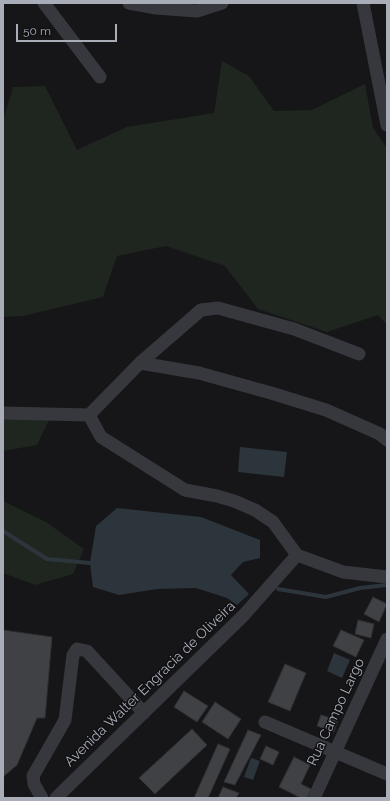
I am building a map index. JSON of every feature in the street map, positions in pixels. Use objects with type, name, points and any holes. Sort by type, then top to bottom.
[{"type":"street","points":[[44,3],[100,77]]},
{"type":"street","points":[[129,3],[156,8],[197,11],[222,3]]},
{"type":"street","points":[[363,3],[387,125]]},
{"type":"street","points":[[3,413],[88,415],[140,363],[201,310],[218,308],[294,329],[358,354]]},
{"type":"street","points":[[140,363],[199,373],[326,410],[380,434],[387,440]]},
{"type":"street","points":[[88,415],[101,437],[185,490],[217,496],[234,502],[255,510],[274,522],[297,555],[343,572],[387,577]]},
{"type":"street","name":"Avenida Walter Engracia de Oliveira","points":[[56,798],[144,714],[266,592],[297,555]]},
{"type":"street","name":"Rua Campo Largo","points":[[314,798],[387,639]]},
{"type":"street","points":[[42,798],[34,784],[33,776],[65,720],[73,655],[76,648],[87,650],[144,714]]},
{"type":"street","points":[[265,722],[387,774]]},
{"type":"shaded area","points":[[222,61],[249,76],[274,111],[312,110],[365,84],[373,128],[387,148],[387,325],[378,315],[327,332],[258,309],[225,266],[166,246],[117,256],[103,297],[23,316],[3,317],[3,120],[13,87],[45,86],[77,150],[127,127],[214,113]]},
{"type":"shaded area","points":[[3,418],[50,418],[37,445],[3,451]]},
{"type":"shaded area","points":[[240,447],[287,452],[284,477],[238,472]]},
{"type":"shaded area","points":[[3,501],[46,522],[84,549],[73,574],[35,585],[3,573]]},
{"type":"shaded area","points":[[117,508],[201,517],[260,540],[260,558],[243,562],[231,575],[249,594],[237,605],[227,598],[196,588],[157,589],[119,595],[93,587],[90,563],[96,526]]},
{"type":"shaded area","points":[[334,653],[350,660],[342,678],[327,671]]},
{"type":"shaded area","points":[[251,758],[260,761],[253,780],[244,777]]},
{"type":"building","points":[[373,597],[387,604],[379,622],[364,614]]},
{"type":"building","points":[[358,620],[374,624],[371,638],[355,634]]},
{"type":"building","points":[[3,630],[52,637],[45,718],[37,718],[17,765],[3,777]]},
{"type":"building","points":[[341,630],[364,640],[356,657],[333,646]]},
{"type":"building","points":[[285,664],[306,673],[290,711],[268,702]]},
{"type":"building","points":[[184,691],[208,706],[197,722],[174,707]]},
{"type":"building","points":[[215,702],[241,719],[228,739],[202,722]]},
{"type":"building","points":[[321,715],[338,720],[334,732],[317,726]]},
{"type":"building","points":[[192,729],[207,745],[155,794],[139,778]]},
{"type":"building","points":[[248,730],[261,735],[235,785],[224,782]]},
{"type":"building","points":[[218,744],[230,749],[208,798],[194,798]]},
{"type":"building","points":[[266,746],[279,752],[273,765],[260,759]]},
{"type":"building","points":[[294,757],[310,765],[301,784],[311,789],[307,798],[301,798],[279,787]]},
{"type":"building","points":[[223,787],[239,793],[236,798],[218,798]]},
{"type":"waterway","points":[[3,531],[47,559],[90,563]]},
{"type":"waterway","points":[[278,589],[326,597],[360,588],[387,585]]}]
